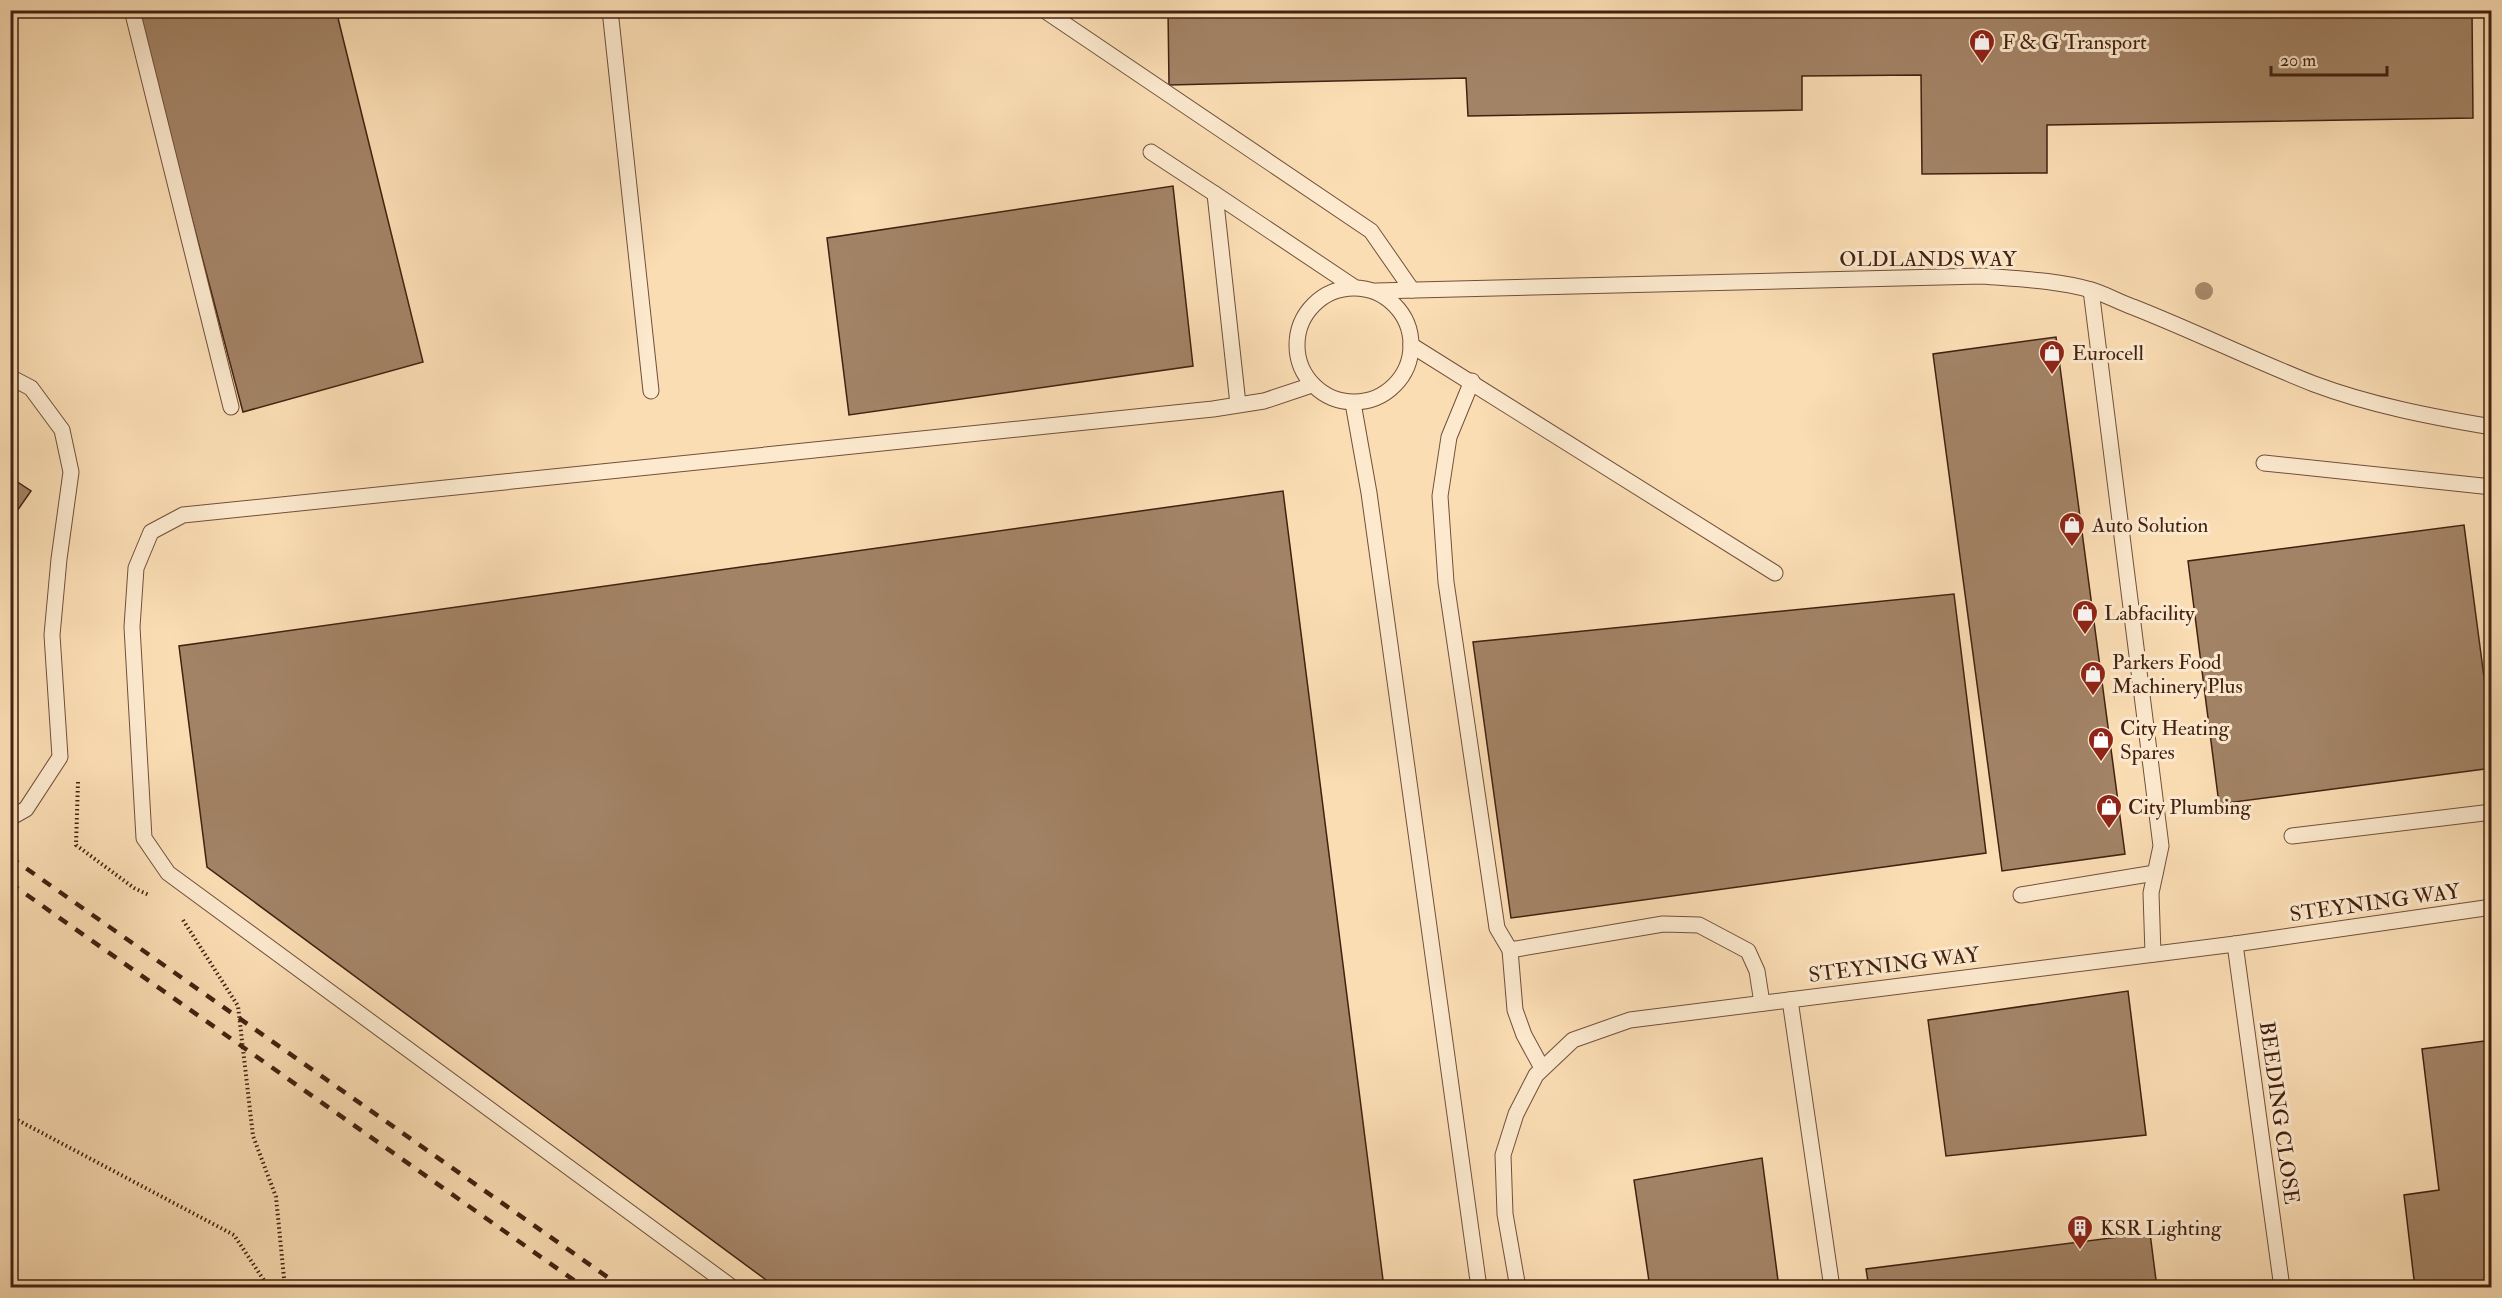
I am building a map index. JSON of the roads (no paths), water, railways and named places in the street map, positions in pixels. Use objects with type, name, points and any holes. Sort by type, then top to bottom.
[{"type":"lane","points":[[132,10],[231,407]]},
{"type":"lane","points":[[610,10],[651,391]]},
{"type":"lane","points":[[1044,10],[1371,231],[1412,290]]},
{"type":"lane","points":[[1151,152],[1354,287]]},
{"type":"lane","points":[[1215,194],[1238,404]]},
{"type":"lane","name":"OLDLANDS WAY","points":[[1312,385],[1302,370],[1296,351],[1297,332],[1305,314],[1318,299],[1335,290],[1354,287],[1376,291],[1982,276],[2052,282],[2091,290],[2186,327],[2249,357],[2316,384],[2349,395],[2441,418],[2492,427]]},
{"type":"lane","points":[[2091,290],[2161,846],[2151,893],[2153,954]]},
{"type":"lane","name":"OLDLANDS WAY","points":[[1376,291],[1390,300],[1402,313],[1409,328],[1412,345]]},
{"type":"lane","points":[[733,1287],[168,873],[144,838],[132,627],[136,568],[151,532],[183,515],[1214,409],[1264,401],[1312,385],[1331,398],[1353,403],[1379,396],[1400,379],[1408,363],[1412,345],[1775,573]]},
{"type":"lane","points":[[10,377],[31,388],[62,430],[71,472],[59,559],[52,635],[60,757],[26,809],[10,818]]},
{"type":"lane","points":[[1472,381],[1449,437],[1440,496],[1446,582],[1497,928],[1510,950],[1515,1010],[1524,1035],[1542,1068]]},
{"type":"lane","points":[[1353,403],[1369,493],[1479,1287]]},
{"type":"lane","points":[[2265,463],[2492,488]]},
{"type":"lane","points":[[2292,836],[2492,812]]},
{"type":"lane","points":[[2021,895],[2155,873]]},
{"type":"lane","name":"STEYNING WAY","points":[[1518,1287],[1505,1214],[1503,1155],[1516,1114],[1536,1075],[1573,1040],[1630,1020],[2235,944],[2492,907]]},
{"type":"lane","points":[[1510,950],[1663,924],[1700,925],[1748,951],[1757,971],[1762,1003]]},
{"type":"lane","name":"BEEDING CLOSE","points":[[2235,944],[2282,1287]]},
{"type":"lane","points":[[1790,1000],[1832,1287]]},
{"type":"railway","points":[[10,857],[623,1288]]},
{"type":"railway","points":[[10,883],[585,1288]]},
{"type":"place","name":"F & G Transport","points":[[1982,65]]},
{"type":"place","name":"Eurocell","points":[[2052,376]]},
{"type":"place","name":"Auto Solution","points":[[2072,548]]},
{"type":"place","name":"Labfacility","points":[[2085,636]]},
{"type":"place","name":"Parkers Food Machinery Plus","points":[[2093,697]]},
{"type":"place","name":"City Heating Spares","points":[[2101,763]]},
{"type":"place","name":"City Plumbing","points":[[2109,830]]},
{"type":"place","name":"KSR Lighting","points":[[2080,1251]]}]
